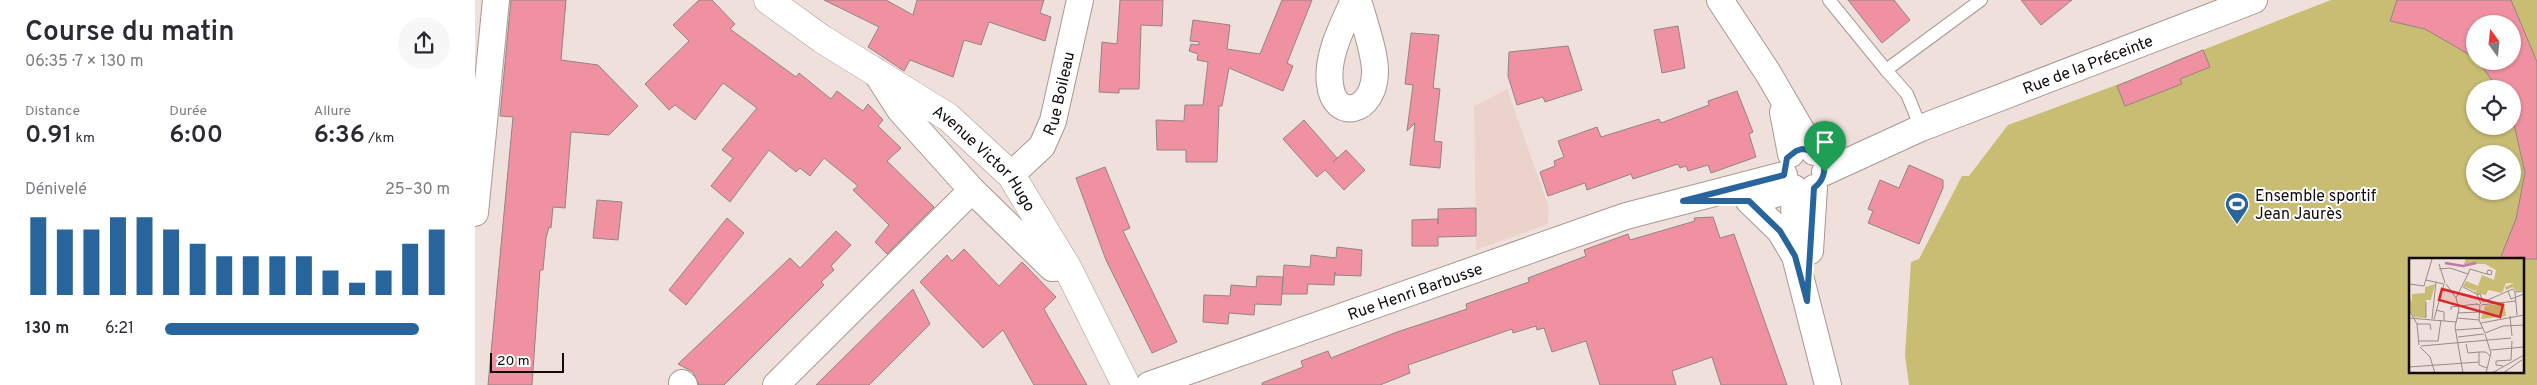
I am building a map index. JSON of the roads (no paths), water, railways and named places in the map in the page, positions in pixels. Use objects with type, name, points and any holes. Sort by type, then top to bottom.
[{"type":"street","points":[[475,212],[496,0]]},
{"type":"street","name":"Avenue Victor Hugo","points":[[768,0],[822,39],[948,117],[1011,175],[1067,267],[1126,385]]},
{"type":"street","name":"Rue Boileau","points":[[1011,175],[1041,146],[1053,121],[1080,0]]},
{"type":"street","points":[[1354,0],[1337,40],[1330,70],[1332,95],[1340,104],[1349,108],[1359,108],[1367,102],[1372,90],[1375,70],[1358,0]]},
{"type":"street","points":[[1720,0],[1768,73],[1780,97],[1806,169],[1807,301]]},
{"type":"street","name":"Rue de la Préceinte","points":[[1806,169],[1921,128],[2254,0]]},
{"type":"street","points":[[875,71],[900,110],[972,190],[1051,268],[1067,267]]},
{"type":"street","points":[[1795,256],[1806,169]]},
{"type":"street","name":"Rue Henri Barbusse","points":[[1149,385],[1407,295],[1601,224],[1806,169]]},
{"type":"street","name":"Rue Henri Barbusse","points":[[1683,201],[1749,201],[1806,169]]},
{"type":"street","points":[[776,385],[972,190]]},
{"type":"street","points":[[1749,201],[1780,231],[1795,256],[1828,385]]},
{"type":"lane","points":[[1829,0],[1907,94],[1921,128]]},
{"type":"lane","points":[[1886,70],[1981,0]]},
{"type":"place","name":"Ensemble sportif Jean Jaurès","points":[[2237,225]]}]
